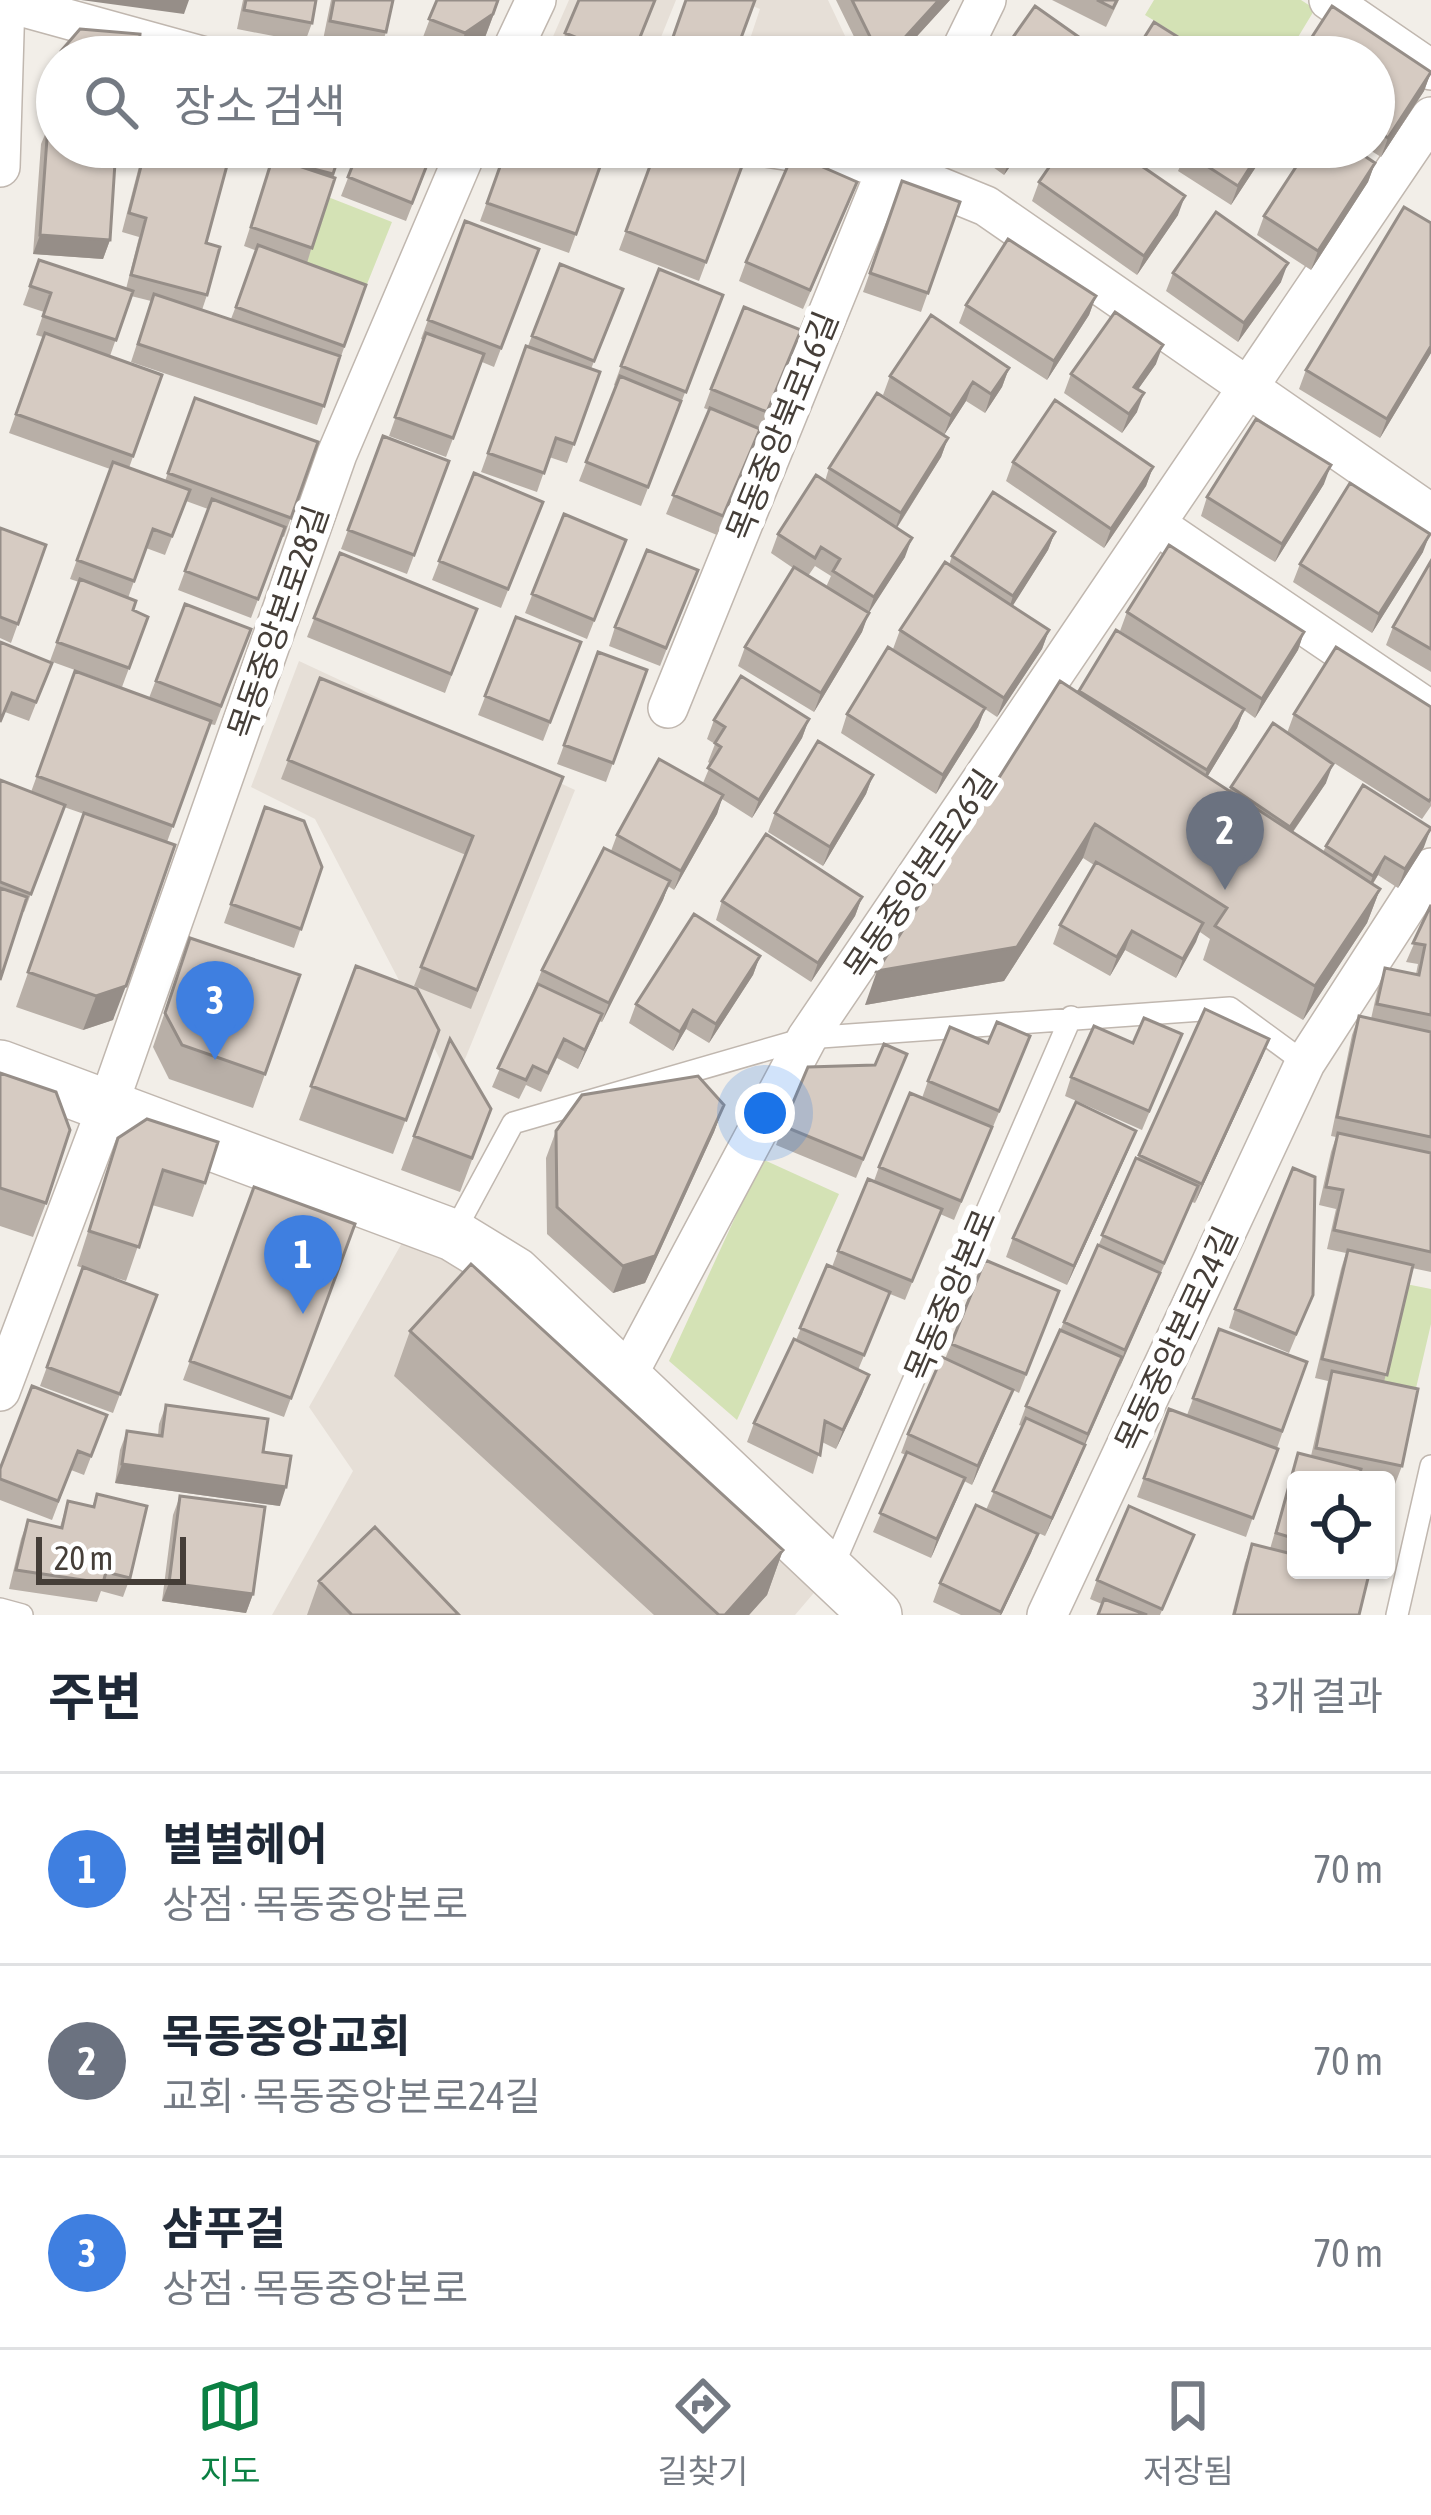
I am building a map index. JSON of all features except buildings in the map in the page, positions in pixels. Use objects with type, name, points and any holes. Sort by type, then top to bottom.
[{"type":"street","points":[[518,36],[536,0]]},
{"type":"street","points":[[968,36],[986,0]]},
{"type":"street","points":[[1329,0],[1381,36]]},
{"type":"street","points":[[0,167],[7,2],[129,36]]},
{"type":"street","points":[[1395,45],[1431,70]]},
{"type":"street","name":"목동중앙본로26길","points":[[625,1379],[807,1038],[1251,391],[1431,117]]},
{"type":"street","name":"목동중앙본로28길","points":[[0,1390],[108,1105],[337,454],[459,168]]},
{"type":"street","name":"목동중앙북로16길","points":[[668,708],[890,168]]},
{"type":"street","points":[[917,168],[986,206],[1431,514]]},
{"type":"street","points":[[1158,526],[1431,711]]},
{"type":"street","name":"목동중앙본로24길","points":[[1047,1615],[1305,1064],[1431,868]]},
{"type":"street","points":[[0,1066],[452,1234],[515,1273],[876,1615]]},
{"type":"lane","points":[[452,1234],[513,1123],[807,1038],[1230,1008],[1305,1064]]},
{"type":"lane","name":"목동중앙본로","points":[[830,1574],[1071,1016]]},
{"type":"lane","points":[[1397,1615],[1431,1466]]},
{"type":"lane","points":[[0,1610],[22,1615]]},
{"type":"shaded area","points":[[569,0],[676,0],[661,36],[553,36]]},
{"type":"shaded area","points":[[738,0],[828,0],[845,36],[751,36],[760,9]]},
{"type":"shaded area","points":[[299,661],[575,790],[454,1086],[315,819],[251,787]]},
{"type":"shaded area","points":[[415,1220],[830,1574],[795,1615],[272,1615],[353,1471],[309,1407]]},
{"type":"green space","points":[[1154,0],[1301,0],[1315,9],[1299,36],[1179,36],[1145,15]]},
{"type":"green space","points":[[328,197],[392,222],[359,304],[300,282]]},
{"type":"green space","points":[[762,1159],[839,1194],[737,1420],[669,1361]]},
{"type":"green space","points":[[1406,1284],[1431,1289],[1431,1324],[1413,1401],[1380,1394]]},
{"type":"place","name":"목동중앙교회","points":[[1225,890]]},
{"type":"place","name":"샴푸걸","points":[[215,1060]]},
{"type":"place","name":"별별헤어","points":[[303,1314]]}]
